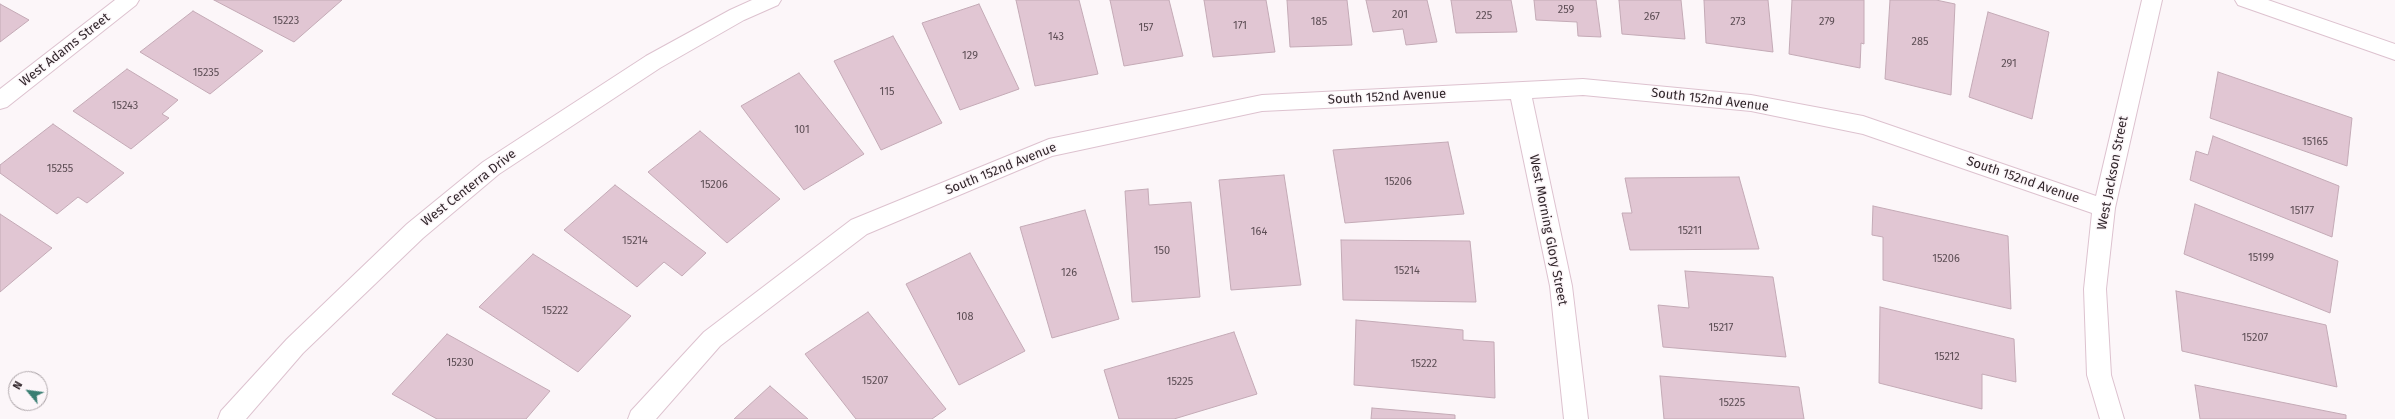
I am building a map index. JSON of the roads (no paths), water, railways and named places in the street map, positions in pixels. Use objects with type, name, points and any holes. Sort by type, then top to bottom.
[{"type":"street","name":"West Adams Street","points":[[0,101],[130,0]]},
{"type":"street","name":"West Centerra Drive","points":[[230,419],[295,346],[415,231],[491,168],[653,62],[737,14],[771,0]]},
{"type":"street","name":"West Jackson Street","points":[[2112,419],[2099,375],[2095,289],[2104,208],[2152,0]]},
{"type":"street","points":[[2245,0],[2395,52]]},
{"type":"street","name":"South 152nd Avenue","points":[[640,419],[712,339],[858,227],[1049,148],[1262,103],[1583,87],[1751,103],[1863,125],[2104,208]]},
{"type":"street","name":"West Morning Glory Street","points":[[1520,90],[1561,286],[1576,419]]}]
